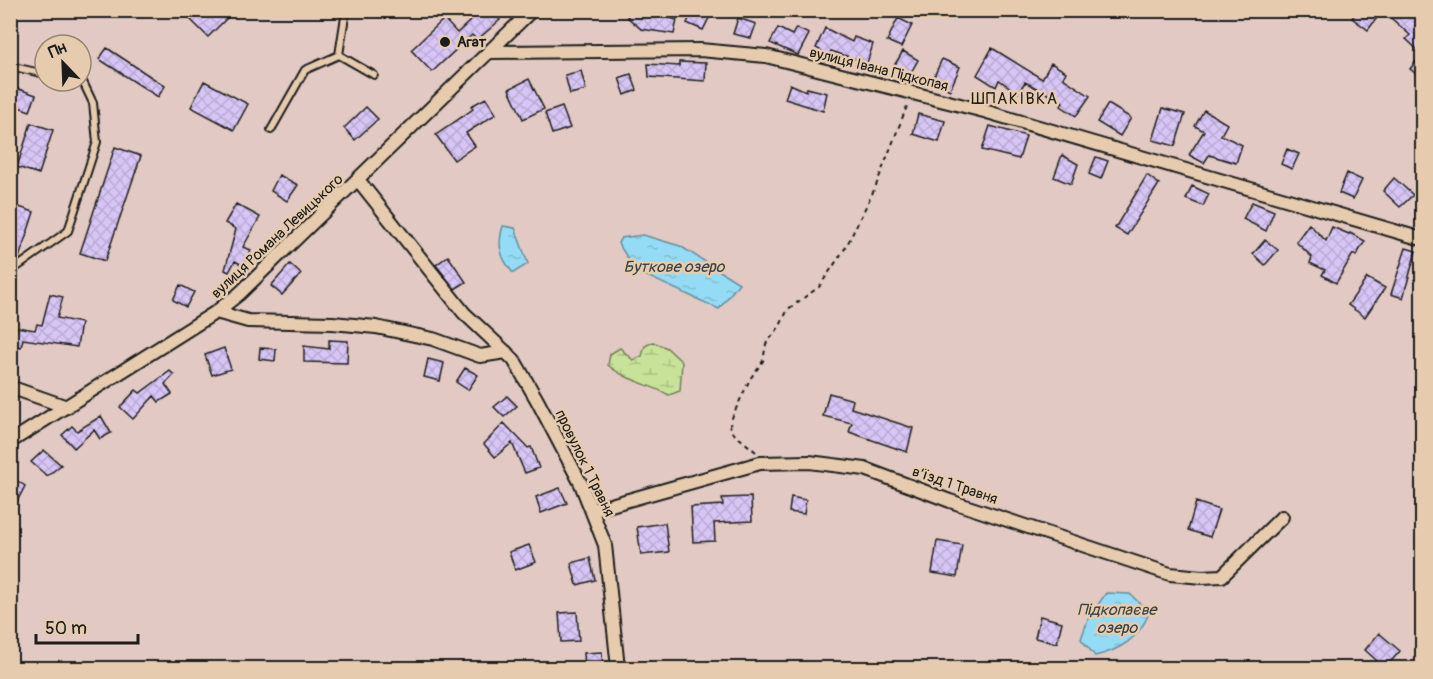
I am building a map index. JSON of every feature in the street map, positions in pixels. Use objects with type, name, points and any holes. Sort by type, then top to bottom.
[{"type":"street","name":"вулиця Романа Левицького","points":[[10,442],[216,312],[257,278],[532,10]]},
{"type":"street","name":"вулиця Івана Підкопая","points":[[491,52],[730,51],[766,56],[912,92],[1280,195],[1422,239]]},
{"type":"street","name":"провулок 1 Травня","points":[[358,181],[464,313],[506,352],[526,379],[593,510],[608,560],[618,669]]},
{"type":"street","points":[[216,312],[248,321],[332,323],[376,327],[433,339],[480,356],[506,352]]},
{"type":"street","points":[[10,387],[67,407]]},
{"type":"street","name":"в’їзд 1 Травня","points":[[593,510],[760,463],[809,462],[865,469],[1096,551],[1170,574],[1202,578],[1222,576],[1282,517]]},
{"type":"lane","points":[[339,55],[346,10]]},
{"type":"lane","points":[[339,55],[374,75]]},
{"type":"lane","points":[[271,130],[305,70],[339,55]]},
{"type":"lane","points":[[10,66],[33,71]]},
{"type":"lane","points":[[10,272],[68,231],[97,142],[93,103],[88,93]]},
{"type":"path","points":[[760,463],[755,450],[732,432],[730,425],[733,415],[750,379],[763,361],[766,344],[780,326],[788,309],[819,287],[846,247],[875,188],[912,92]]},
{"type":"green space","points":[[653,342],[667,348],[682,362],[680,391],[669,395],[629,378],[608,365],[610,354],[620,348],[633,360],[642,356],[645,346]]},
{"type":"water","points":[[503,226],[515,228],[528,264],[513,273],[501,251],[500,240]]},
{"type":"water","name":"Буткове озеро","points":[[643,235],[680,246],[739,283],[719,309],[636,271],[618,243],[621,238]]},
{"type":"water","name":"Підкопаєве озеро","points":[[1106,593],[1130,594],[1149,613],[1140,629],[1128,642],[1095,656],[1081,639],[1088,619]]},
{"type":"building","points":[[181,10],[221,10],[228,17],[208,37]]},
{"type":"building","points":[[482,10],[492,10],[500,20],[477,40],[472,35],[432,72],[411,50],[444,19],[457,33]]},
{"type":"building","points":[[633,10],[659,10],[656,14],[677,20],[674,34],[641,29],[627,17]]},
{"type":"building","points":[[693,10],[713,10],[703,30],[687,23]]},
{"type":"building","points":[[1358,10],[1374,10],[1379,15],[1368,30],[1352,18]]},
{"type":"building","points":[[1382,10],[1407,10],[1421,24],[1422,22],[1422,54],[1406,39],[1410,35]]},
{"type":"building","points":[[738,18],[756,24],[751,38],[733,34]]},
{"type":"building","points":[[898,18],[912,25],[901,47],[887,41]]},
{"type":"building","points":[[778,28],[792,35],[796,28],[809,34],[798,55],[770,43]]},
{"type":"building","points":[[825,28],[852,42],[854,37],[873,44],[867,63],[831,51],[829,55],[816,48]]},
{"type":"building","points":[[107,48],[165,86],[158,97],[99,59]]},
{"type":"building","points":[[992,48],[1042,79],[1051,63],[1066,72],[1063,78],[1090,96],[1076,116],[1061,106],[1063,102],[1025,82],[1018,93],[999,80],[996,87],[977,75]]},
{"type":"building","points":[[903,51],[918,60],[910,74],[894,66]]},
{"type":"building","points":[[1422,54],[1422,79],[1410,69]]},
{"type":"building","points":[[942,59],[960,67],[950,90],[932,81]]},
{"type":"building","points":[[679,62],[706,63],[705,81],[649,77],[648,64],[679,66]]},
{"type":"building","points":[[581,71],[586,90],[570,94],[565,75]]},
{"type":"building","points":[[631,74],[637,90],[625,95],[619,78]]},
{"type":"building","points":[[529,79],[544,109],[523,119],[509,89]]},
{"type":"building","points":[[204,81],[248,104],[234,130],[191,107]]},
{"type":"building","points":[[790,84],[806,91],[807,88],[827,93],[823,111],[785,99]]},
{"type":"building","points":[[10,86],[36,95],[30,111],[10,104]]},
{"type":"building","points":[[486,98],[496,114],[466,133],[475,146],[454,160],[436,135],[473,109],[471,106]]},
{"type":"building","points":[[1108,104],[1131,118],[1120,136],[1097,122]]},
{"type":"building","points":[[366,107],[378,119],[355,140],[344,128]]},
{"type":"building","points":[[562,107],[570,128],[552,134],[545,113]]},
{"type":"building","points":[[1163,108],[1185,114],[1175,146],[1153,140]]},
{"type":"building","points":[[1204,110],[1227,124],[1221,135],[1242,145],[1236,163],[1209,155],[1204,163],[1189,155],[1204,131],[1195,126]]},
{"type":"building","points":[[918,114],[945,121],[939,142],[913,134]]},
{"type":"building","points":[[31,123],[53,130],[39,174],[17,167]]},
{"type":"building","points":[[990,126],[1026,136],[1019,159],[982,150]]},
{"type":"building","points":[[115,147],[141,156],[105,261],[80,253]]},
{"type":"building","points":[[1287,149],[1299,154],[1292,169],[1281,164]]},
{"type":"building","points":[[1062,155],[1078,164],[1071,184],[1054,177]]},
{"type":"building","points":[[1096,157],[1108,161],[1101,179],[1089,174]]},
{"type":"building","points":[[1347,173],[1362,180],[1353,199],[1339,193]]},
{"type":"building","points":[[279,175],[298,185],[287,201],[271,191]]},
{"type":"building","points":[[1147,175],[1159,184],[1127,235],[1115,228]]},
{"type":"building","points":[[1394,178],[1413,195],[1400,207],[1383,191]]},
{"type":"building","points":[[1192,186],[1209,194],[1203,206],[1186,199]]},
{"type":"building","points":[[1252,202],[1274,211],[1266,231],[1243,219]]},
{"type":"building","points":[[10,204],[34,212],[19,258],[10,255]]},
{"type":"building","points":[[236,204],[260,217],[243,247],[251,250],[244,266],[235,261],[229,272],[225,270],[236,229],[225,223]]},
{"type":"building","points":[[1309,224],[1326,241],[1332,227],[1365,241],[1356,256],[1353,254],[1336,283],[1322,275],[1325,270],[1310,263],[1312,257],[1296,242]]},
{"type":"building","points":[[1265,240],[1278,250],[1265,265],[1253,254]]},
{"type":"building","points":[[1406,248],[1416,251],[1403,298],[1391,294]]},
{"type":"building","points":[[448,256],[466,282],[455,289],[436,265]]},
{"type":"building","points":[[290,264],[301,274],[282,295],[271,286]]},
{"type":"building","points":[[1367,278],[1385,288],[1365,317],[1348,305]]},
{"type":"building","points":[[180,285],[194,292],[186,307],[173,300]]},
{"type":"building","points":[[50,294],[63,297],[57,318],[81,323],[77,347],[23,339],[21,347],[10,344],[10,326],[35,330],[37,324],[42,325]]},
{"type":"building","points":[[329,340],[348,341],[347,363],[304,362],[304,346],[329,349]]},
{"type":"building","points":[[224,348],[231,369],[212,375],[205,355]]},
{"type":"building","points":[[260,348],[276,349],[275,361],[259,359]]},
{"type":"building","points":[[428,359],[444,363],[440,381],[424,377]]},
{"type":"building","points":[[465,368],[478,375],[468,390],[456,382]]},
{"type":"building","points":[[170,371],[174,375],[165,384],[172,394],[159,402],[154,396],[133,419],[120,407],[136,390],[140,393]]},
{"type":"building","points":[[829,393],[853,400],[851,408],[913,428],[907,452],[849,432],[852,423],[823,416]]},
{"type":"building","points":[[507,396],[517,406],[504,417],[494,407]]},
{"type":"building","points":[[101,416],[111,433],[100,439],[94,430],[74,448],[62,435],[72,426],[77,431]]},
{"type":"building","points":[[504,423],[528,448],[531,447],[539,468],[525,473],[512,443],[495,457],[484,444]]},
{"type":"building","points":[[44,450],[61,465],[47,476],[31,462]]},
{"type":"building","points":[[10,476],[25,486],[10,515]]},
{"type":"building","points":[[560,488],[567,503],[541,513],[536,497]]},
{"type":"building","points":[[751,497],[752,521],[714,523],[715,541],[693,542],[691,507],[723,505],[722,498]]},
{"type":"building","points":[[791,497],[806,500],[804,514],[789,512]]},
{"type":"building","points":[[1196,502],[1219,510],[1210,537],[1188,530]]},
{"type":"building","points":[[665,523],[669,552],[641,555],[637,527]]},
{"type":"building","points":[[937,541],[962,545],[957,577],[932,573]]},
{"type":"building","points":[[529,545],[536,562],[515,570],[509,552]]},
{"type":"building","points":[[590,558],[595,580],[577,585],[571,563]]},
{"type":"building","points":[[577,612],[579,641],[561,642],[559,613]]},
{"type":"building","points":[[1040,616],[1062,622],[1057,643],[1035,638]]},
{"type":"building","points":[[1379,633],[1400,651],[1385,668],[1365,650]]},
{"type":"building","points":[[602,652],[603,669],[585,669],[584,653]]},
{"type":"place","name":"Агат","points":[[445,42]]},
{"type":"district","name":"ШПАКІВКА","points":[[1015,98]]}]
